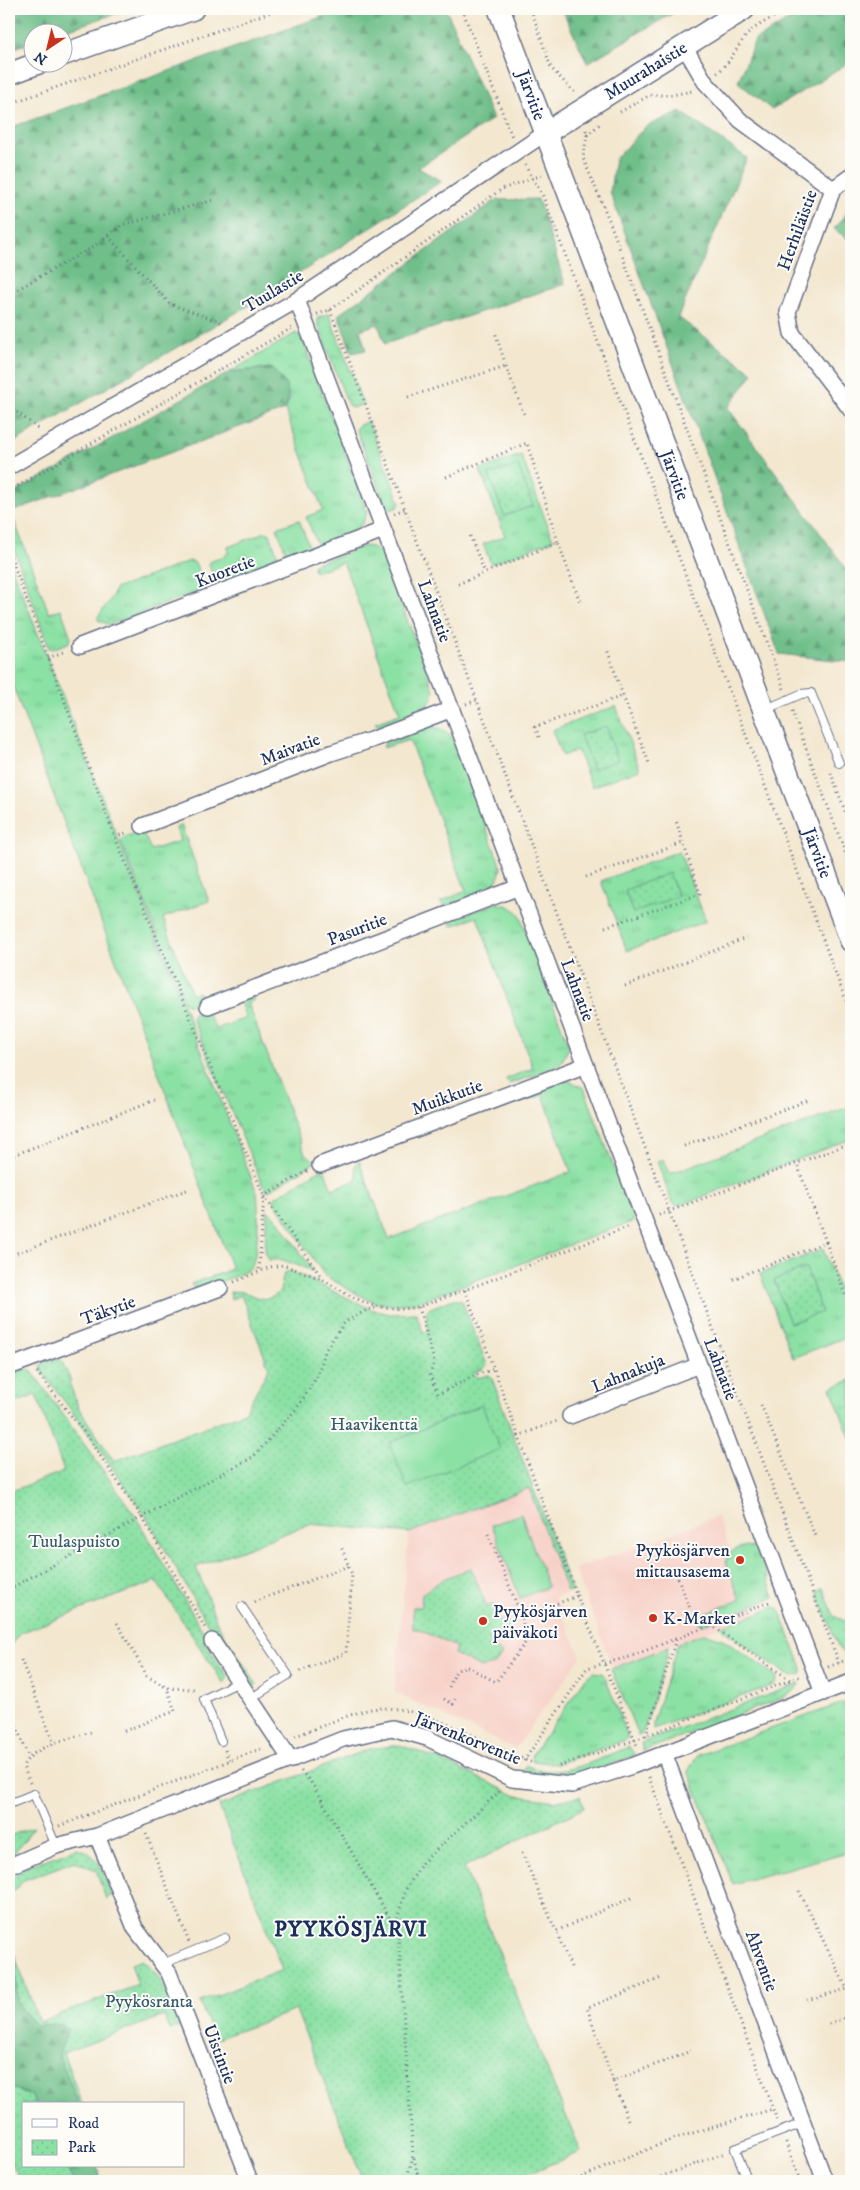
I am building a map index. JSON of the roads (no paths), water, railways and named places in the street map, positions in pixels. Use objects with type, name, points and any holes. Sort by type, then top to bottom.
[{"type":"street","points":[[72,51],[193,9]]},
{"type":"street","name":"Järvitie","points":[[500,9],[851,941]]},
{"type":"street","name":"Muurahaistie","points":[[547,132],[744,9]]},
{"type":"street","name":"Herhiläistie","points":[[684,46],[705,82],[740,120],[833,189],[788,312],[792,333],[851,410]]},
{"type":"street","points":[[9,74],[22,69]]},
{"type":"street","name":"Tuulastie","points":[[9,467],[297,300],[547,132]]},
{"type":"street","points":[[833,189],[851,176]]},
{"type":"street","name":"Lahnatie","points":[[297,300],[823,1694]]},
{"type":"street","name":"Kuoretie","points":[[80,646],[383,530]]},
{"type":"street","name":"Maivatie","points":[[143,826],[331,753],[452,709]]},
{"type":"street","name":"Pasuritie","points":[[208,1006],[519,887]]},
{"type":"street","name":"Muikkutie","points":[[320,1164],[586,1065]]},
{"type":"street","name":"Täkytie","points":[[9,1367],[220,1288]]},
{"type":"street","name":"Lahnakuja","points":[[570,1416],[699,1365]]},
{"type":"street","points":[[212,1641],[291,1760]]},
{"type":"street","name":"Järvenkorventie","points":[[13,1867],[56,1846],[97,1836],[140,1820],[343,1739],[392,1728],[427,1738],[512,1779],[572,1785],[644,1762],[851,1682]]},
{"type":"street","name":"Ahventie","points":[[664,1753],[825,2181]]},
{"type":"street","name":"Uistintie","points":[[97,1836],[135,1928],[169,1973],[250,2181]]},
{"type":"lane","points":[[764,710],[801,694],[811,693],[840,762]]},
{"type":"lane","points":[[242,1607],[288,1675],[250,1699]]},
{"type":"lane","points":[[222,1741],[204,1699],[239,1682]]},
{"type":"lane","points":[[9,1804],[34,1794],[56,1846]]},
{"type":"lane","points":[[162,1964],[224,1938]]},
{"type":"lane","points":[[748,2181],[735,2149],[803,2123]]},
{"type":"place","name":"Pyykösjärven mittausasema","points":[[740,1560]]},
{"type":"place","name":"K-Market","points":[[653,1618]]},
{"type":"place","name":"Pyykösjärven päiväkoti","points":[[483,1621]]},
{"type":"district","name":"PYYKÖSJÄRVI","points":[[351,1928]]},
{"type":"park label","name":"Haavikenttä","points":[[374,1424]]},
{"type":"park label","name":"Tuulaspuisto","points":[[74,1541]]},
{"type":"park label","name":"Pyykösranta","points":[[149,2001]]}]
